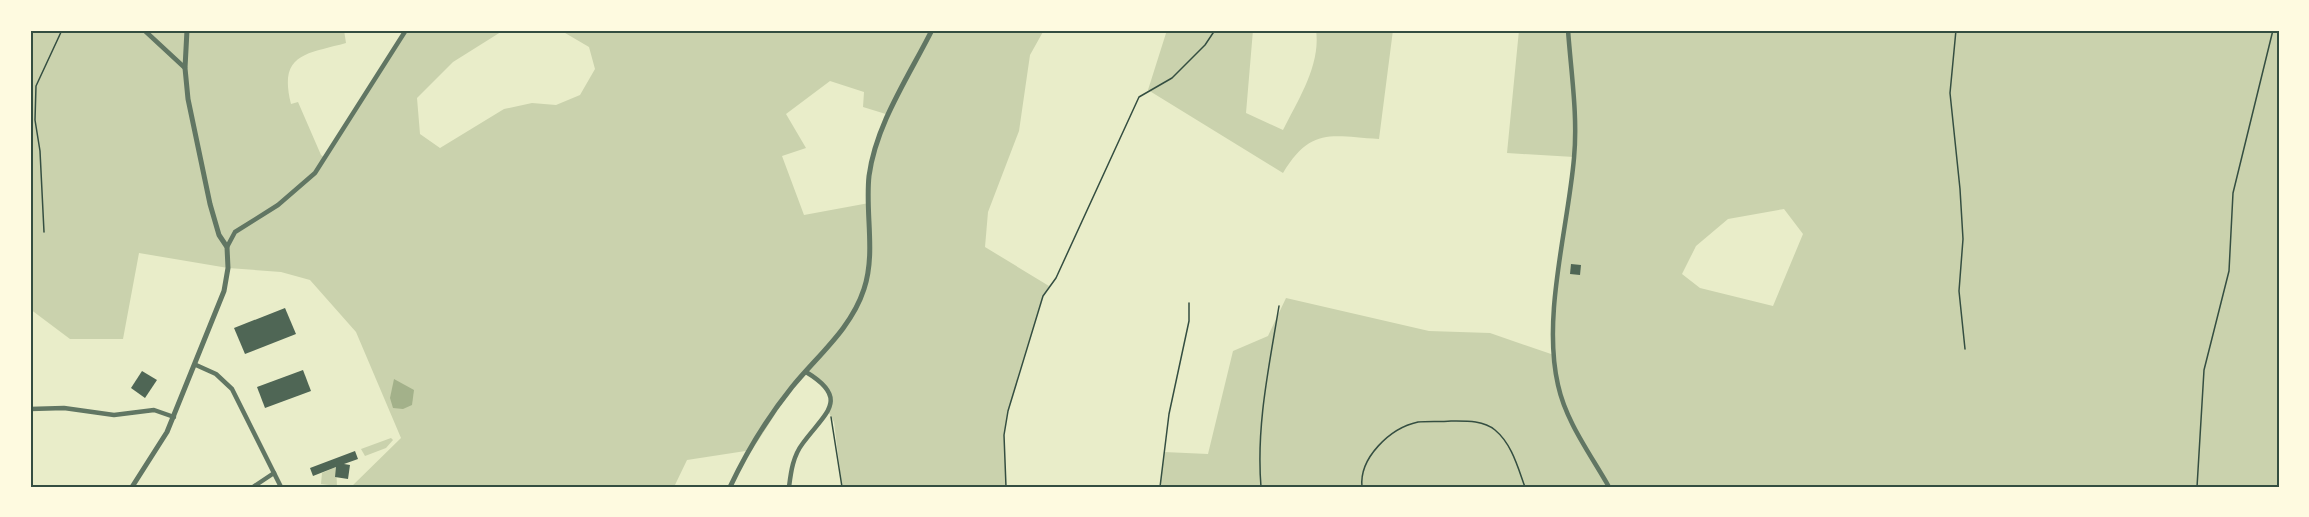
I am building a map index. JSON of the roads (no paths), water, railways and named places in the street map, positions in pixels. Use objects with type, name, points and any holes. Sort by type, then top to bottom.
[{"type":"street","points":[[144,30],[185,68]]},
{"type":"street","points":[[132,487],[162,442],[174,417],[224,291],[228,268],[227,247],[219,235],[210,204],[188,99],[185,68],[187,30]]},
{"type":"street","points":[[227,247],[236,232],[278,205],[315,172],[406,30]]},
{"type":"street","points":[[730,487],[757,435],[806,372],[837,338],[854,313],[865,288],[869,262],[869,176],[878,138],[932,30]]},
{"type":"street","points":[[1568,30],[1574,158],[1555,298],[1554,355],[1557,384],[1565,409],[1609,487]]},
{"type":"street","points":[[196,365],[216,374],[232,389],[281,487]]},
{"type":"street","points":[[789,487],[791,467],[801,445],[829,413],[832,400],[829,390],[806,372]]},
{"type":"street","points":[[30,409],[64,408],[114,415],[154,410],[174,417]]},
{"type":"street","points":[[253,487],[274,473]]}]
